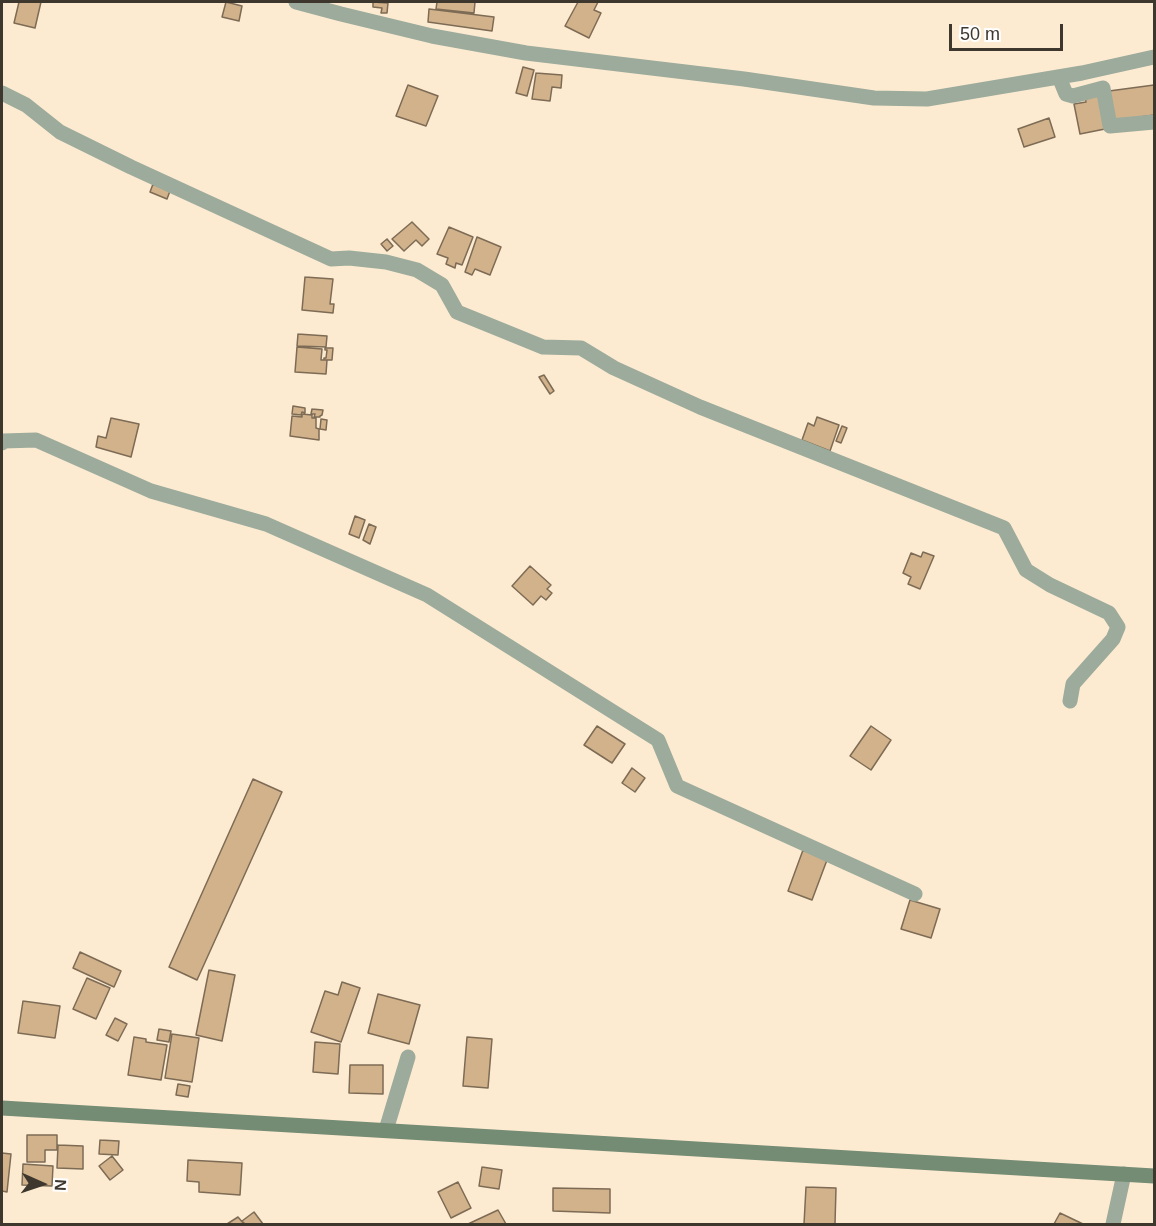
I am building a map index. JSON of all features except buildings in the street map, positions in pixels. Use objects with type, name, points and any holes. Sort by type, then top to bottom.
[{"type":"street","points":[[296,2],[432,36],[526,52],[744,79],[874,98],[927,99],[1059,77],[1155,57]]},
{"type":"street","points":[[1059,77],[1066,94],[1073,96],[1103,88],[1110,126],[1155,122]]},
{"type":"street","points":[[2,93],[26,105],[60,132],[331,259],[349,258],[386,262],[417,270],[442,285],[457,312],[543,347],[581,348],[614,368],[700,407],[1004,528],[1026,570],[1050,585],[1109,613],[1118,627],[1113,639],[1073,684],[1070,700]]},
{"type":"street","points":[[2,443],[3,441],[36,440],[151,490],[266,524],[427,595],[658,740],[677,786],[915,894]]},
{"type":"street","points":[[387,1130],[408,1057]]},
{"type":"street","points":[[2,1108],[1155,1176]]},
{"type":"street","points":[[1113,1224],[1124,1174]]}]
